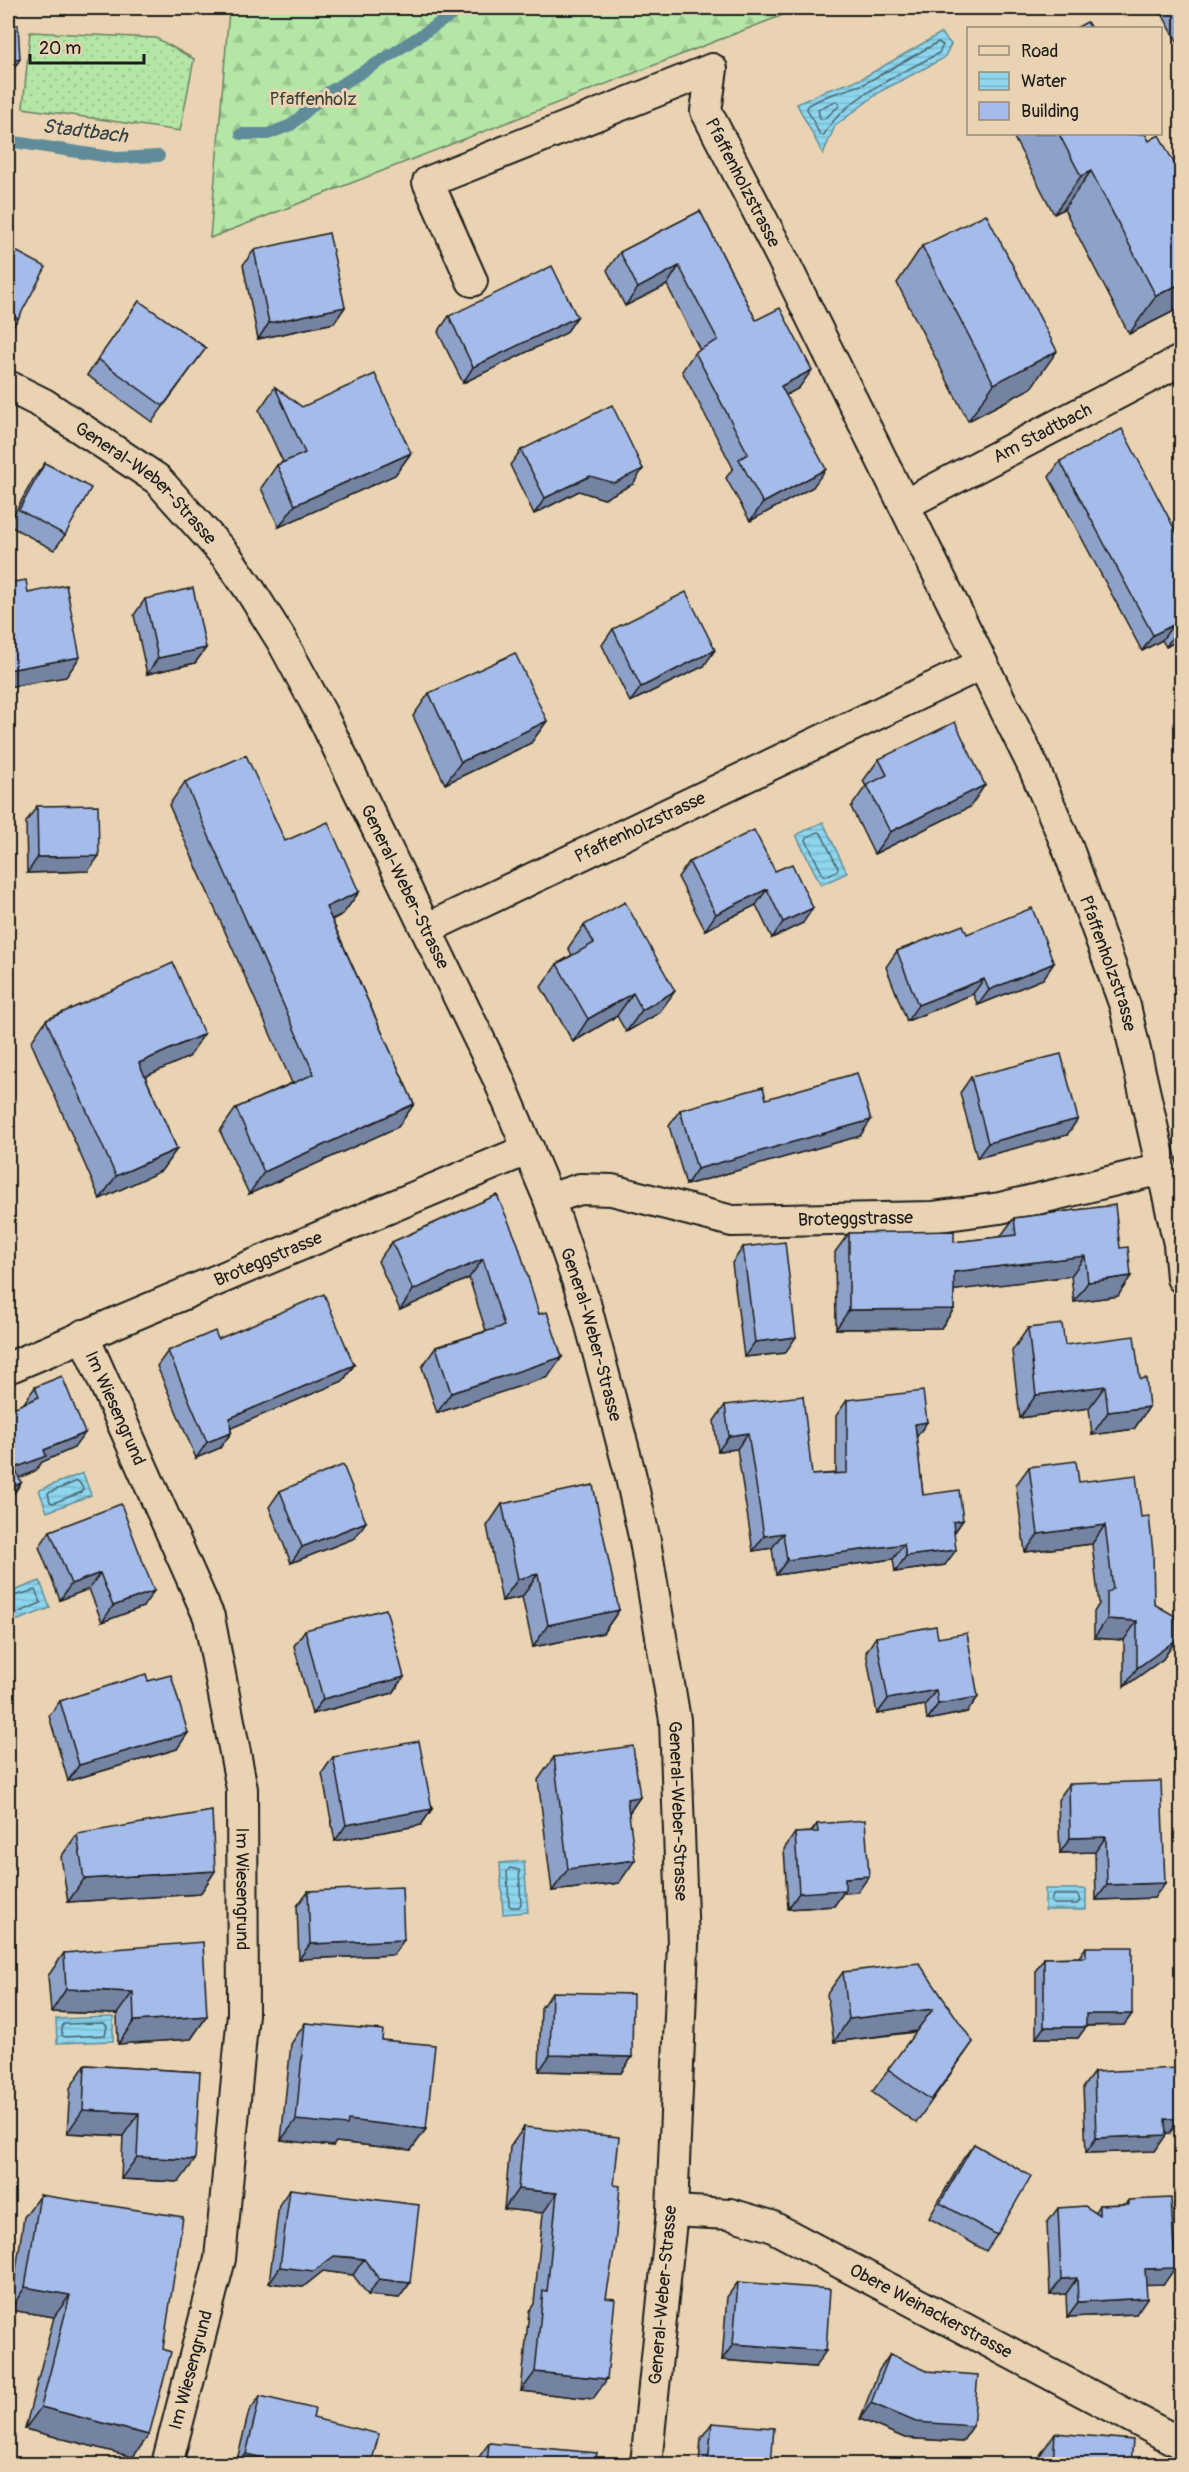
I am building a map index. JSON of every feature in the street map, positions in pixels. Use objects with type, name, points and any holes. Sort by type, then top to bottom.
[{"type":"street","name":"Pfaffenholzstrasse","points":[[472,281],[428,182],[712,69],[706,111],[782,258],[1034,768],[1063,836],[1121,996],[1180,1244],[1182,1278]]},
{"type":"street","name":"Am Stadtbach","points":[[904,505],[1182,360]]},
{"type":"street","name":"General-Weber-Strasse","points":[[8,386],[44,404],[157,479],[227,557],[282,641],[321,713],[498,1078],[549,1199],[585,1303],[630,1473],[645,1541],[675,1720],[683,1943],[672,2211],[646,2464]]},
{"type":"street","name":"Pfaffenholzstrasse","points":[[426,929],[982,664]]},
{"type":"street","name":"Broteggstrasse","points":[[8,1368],[529,1149]]},
{"type":"street","name":"Broteggstrasse","points":[[549,1199],[580,1189],[612,1190],[732,1221],[932,1217],[1000,1208],[1162,1169]]},
{"type":"street","name":"Im Wiesengrund","points":[[83,1335],[208,1617],[242,1789],[243,2014],[220,2259],[167,2464]]},
{"type":"street","name":"Obere Weinackerstrasse","points":[[672,2211],[730,2214],[771,2226],[1182,2444]]},
{"type":"green space","name":"Pfaffenholz","points":[[239,8],[801,8],[210,238],[229,10]]},
{"type":"green space","points":[[30,32],[156,38],[194,59],[180,131],[23,108]]},
{"type":"water","points":[[941,33],[951,44],[944,58],[881,91],[835,126],[823,154],[797,104],[825,91],[861,79]]},
{"type":"water","points":[[823,822],[847,873],[821,885],[796,835]]},
{"type":"water","points":[[83,1473],[91,1495],[47,1512],[39,1490]]},
{"type":"water","points":[[40,1581],[50,1608],[8,1624],[8,1593]]},
{"type":"water","points":[[524,1861],[528,1912],[503,1914],[500,1863]]},
{"type":"water","points":[[1045,1889],[1086,1889],[1086,1910],[1045,1910]]},
{"type":"water","points":[[113,2017],[113,2041],[57,2043],[56,2019]]},
{"type":"building","points":[[1087,22],[1090,27],[1078,27]]},
{"type":"building","points":[[8,25],[18,25],[20,59],[8,60]]},
{"type":"building","points":[[1060,135],[1146,135],[1149,141],[1159,135],[1182,178],[1182,283],[1156,296],[1091,171],[1081,176]]},
{"type":"building","points":[[700,211],[756,320],[780,308],[812,370],[781,386],[826,469],[763,503],[739,459],[748,454],[695,352],[718,340],[679,266],[638,288],[620,252]]},
{"type":"building","points":[[986,214],[1057,351],[994,384],[922,246]]},
{"type":"building","points":[[329,233],[345,307],[269,323],[254,250]]},
{"type":"building","points":[[8,247],[46,267],[18,319],[8,313]]},
{"type":"building","points":[[552,266],[577,317],[473,367],[449,316]]},
{"type":"building","points":[[139,301],[206,348],[163,406],[98,359]]},
{"type":"building","points":[[375,374],[411,453],[295,505],[277,465],[305,453],[275,387],[302,407]]},
{"type":"building","points":[[612,405],[643,469],[614,483],[590,476],[545,498],[521,450]]},
{"type":"building","points":[[1122,429],[1182,543],[1182,629],[1176,631],[1173,625],[1153,635],[1060,461]]},
{"type":"building","points":[[45,463],[91,488],[65,535],[19,510]]},
{"type":"building","points":[[26,580],[28,593],[66,585],[80,657],[8,670],[8,583]]},
{"type":"building","points":[[193,588],[206,648],[158,658],[145,599]]},
{"type":"building","points":[[686,592],[715,650],[641,687],[613,629]]},
{"type":"building","points":[[515,653],[547,721],[461,762],[429,693]]},
{"type":"building","points":[[955,722],[985,785],[890,832],[867,785],[887,775],[879,759]]},
{"type":"building","points":[[246,755],[285,841],[328,822],[359,892],[326,907],[414,1104],[264,1172],[236,1108],[314,1074],[185,782]]},
{"type":"building","points":[[98,805],[99,856],[38,857],[37,806]]},
{"type":"building","points":[[754,830],[775,871],[792,864],[813,908],[783,922],[767,889],[716,914],[689,862]]},
{"type":"building","points":[[625,902],[675,991],[642,1010],[633,993],[588,1019],[557,964],[594,943],[584,925]]},
{"type":"building","points":[[1032,908],[1054,963],[989,990],[984,979],[918,1005],[897,951],[963,925],[967,934]]},
{"type":"building","points":[[173,963],[204,1034],[139,1063],[177,1149],[116,1176],[46,1020]]},
{"type":"building","points":[[1061,1054],[1078,1119],[988,1143],[971,1077]]},
{"type":"building","points":[[857,1073],[871,1120],[697,1169],[680,1110],[763,1087],[766,1099]]},
{"type":"building","points":[[8,1153],[12,1153],[8,1175]]},
{"type":"building","points":[[497,1195],[518,1244],[539,1314],[547,1312],[562,1357],[451,1393],[436,1347],[504,1326],[483,1259],[413,1290],[392,1242]]},
{"type":"building","points":[[1115,1205],[1120,1248],[1128,1247],[1131,1276],[1088,1282],[1085,1256],[954,1272],[954,1309],[849,1310],[849,1233],[954,1231],[954,1242],[1016,1235],[1014,1218]]},
{"type":"building","points":[[785,1242],[796,1337],[755,1342],[743,1247]]},
{"type":"building","points":[[324,1294],[354,1365],[230,1418],[231,1433],[207,1442],[168,1351],[215,1331],[218,1339]]},
{"type":"building","points":[[1062,1324],[1065,1345],[1134,1336],[1140,1379],[1146,1378],[1149,1407],[1108,1412],[1105,1386],[1036,1395],[1028,1328]]},
{"type":"building","points":[[62,1376],[85,1433],[44,1450],[46,1456],[15,1468],[21,1483],[8,1489],[8,1410],[39,1397],[35,1387]]},
{"type":"building","points":[[923,1391],[927,1422],[915,1424],[923,1495],[959,1490],[963,1520],[953,1522],[956,1550],[906,1556],[904,1544],[787,1560],[783,1533],[764,1536],[748,1433],[729,1436],[725,1405],[803,1396],[812,1475],[847,1473],[847,1400]]},
{"type":"building","points":[[1076,1461],[1079,1482],[1136,1475],[1141,1517],[1149,1516],[1153,1552],[1154,1604],[1175,1616],[1176,1640],[1137,1668],[1137,1621],[1107,1619],[1107,1593],[1113,1589],[1105,1525],[1038,1534],[1029,1467]]},
{"type":"building","points":[[343,1465],[366,1522],[302,1547],[280,1491]]},
{"type":"building","points":[[593,1485],[619,1610],[548,1625],[538,1574],[518,1579],[502,1504]]},
{"type":"building","points":[[121,1504],[154,1591],[113,1606],[100,1573],[71,1584],[50,1531]]},
{"type":"building","points":[[386,1609],[404,1677],[323,1699],[305,1630]]},
{"type":"building","points":[[936,1626],[938,1638],[967,1633],[978,1697],[938,1704],[936,1690],[888,1699],[876,1637]]},
{"type":"building","points":[[146,1674],[148,1681],[171,1675],[188,1733],[79,1765],[60,1701]]},
{"type":"building","points":[[419,1741],[432,1809],[346,1825],[333,1757]]},
{"type":"building","points":[[633,1746],[640,1797],[627,1799],[635,1860],[568,1869],[554,1757]]},
{"type":"building","points":[[1161,1781],[1165,1883],[1107,1885],[1106,1837],[1070,1838],[1069,1784]]},
{"type":"building","points":[[212,1811],[215,1871],[84,1879],[77,1834]]},
{"type":"building","points":[[865,1820],[869,1876],[845,1878],[845,1890],[799,1893],[795,1833],[818,1832],[817,1824]]},
{"type":"building","points":[[402,1887],[404,1940],[310,1944],[308,1891]]},
{"type":"building","points":[[203,1942],[207,2016],[134,2021],[133,1992],[66,1989],[64,1953]]},
{"type":"building","points":[[1086,1947],[1132,1947],[1132,2014],[1086,2014],[1086,2027],[1044,2027],[1044,1958],[1086,1957]]},
{"type":"building","points":[[919,1963],[973,2042],[931,2100],[888,2069],[933,2009],[849,2019],[843,1972]]},
{"type":"building","points":[[552,1992],[633,1994],[632,2057],[550,2055]]},
{"type":"building","points":[[305,2023],[383,2030],[382,2040],[435,2045],[426,2129],[348,2120],[347,2125],[296,2120]]},
{"type":"building","points":[[85,2065],[200,2072],[195,2160],[137,2157],[139,2113],[83,2110]]},
{"type":"building","points":[[1178,2068],[1180,2119],[1165,2119],[1166,2135],[1096,2138],[1094,2072]]},
{"type":"building","points":[[524,2127],[619,2137],[614,2185],[620,2186],[615,2245],[606,2298],[615,2299],[607,2379],[535,2372],[543,2291],[547,2292],[557,2193],[518,2189]]},
{"type":"building","points":[[974,2144],[1031,2176],[997,2235],[940,2203]]},
{"type":"building","points":[[290,2189],[419,2205],[410,2283],[379,2279],[364,2259],[349,2257],[334,2256],[314,2271],[280,2267]]},
{"type":"building","points":[[40,2195],[183,2217],[163,2349],[171,2352],[149,2435],[41,2407],[70,2295],[25,2287]]},
{"type":"building","points":[[1171,2198],[1175,2268],[1145,2269],[1147,2298],[1078,2302],[1077,2278],[1061,2279],[1058,2208],[1085,2206],[1099,2215],[1099,2205],[1129,2204],[1129,2200]]},
{"type":"building","points":[[738,2282],[830,2289],[826,2351],[733,2344]]},
{"type":"building","points":[[890,2354],[927,2371],[978,2375],[973,2426],[916,2422],[871,2403]]},
{"type":"building","points":[[260,2396],[315,2409],[313,2418],[379,2434],[371,2464],[291,2464],[246,2454]]},
{"type":"building","points":[[712,2423],[774,2428],[771,2464],[708,2464]]},
{"type":"building","points":[[1055,2433],[1133,2440],[1131,2464],[1053,2464]]},
{"type":"building","points":[[489,2443],[597,2453],[595,2464],[487,2464]]},
{"type":"waterway","name":"Stadtbach","points":[[241,134],[268,134],[291,125],[327,93],[462,8]]},
{"type":"waterway","name":"Stadtbach","points":[[8,141],[116,158],[159,156]]}]
